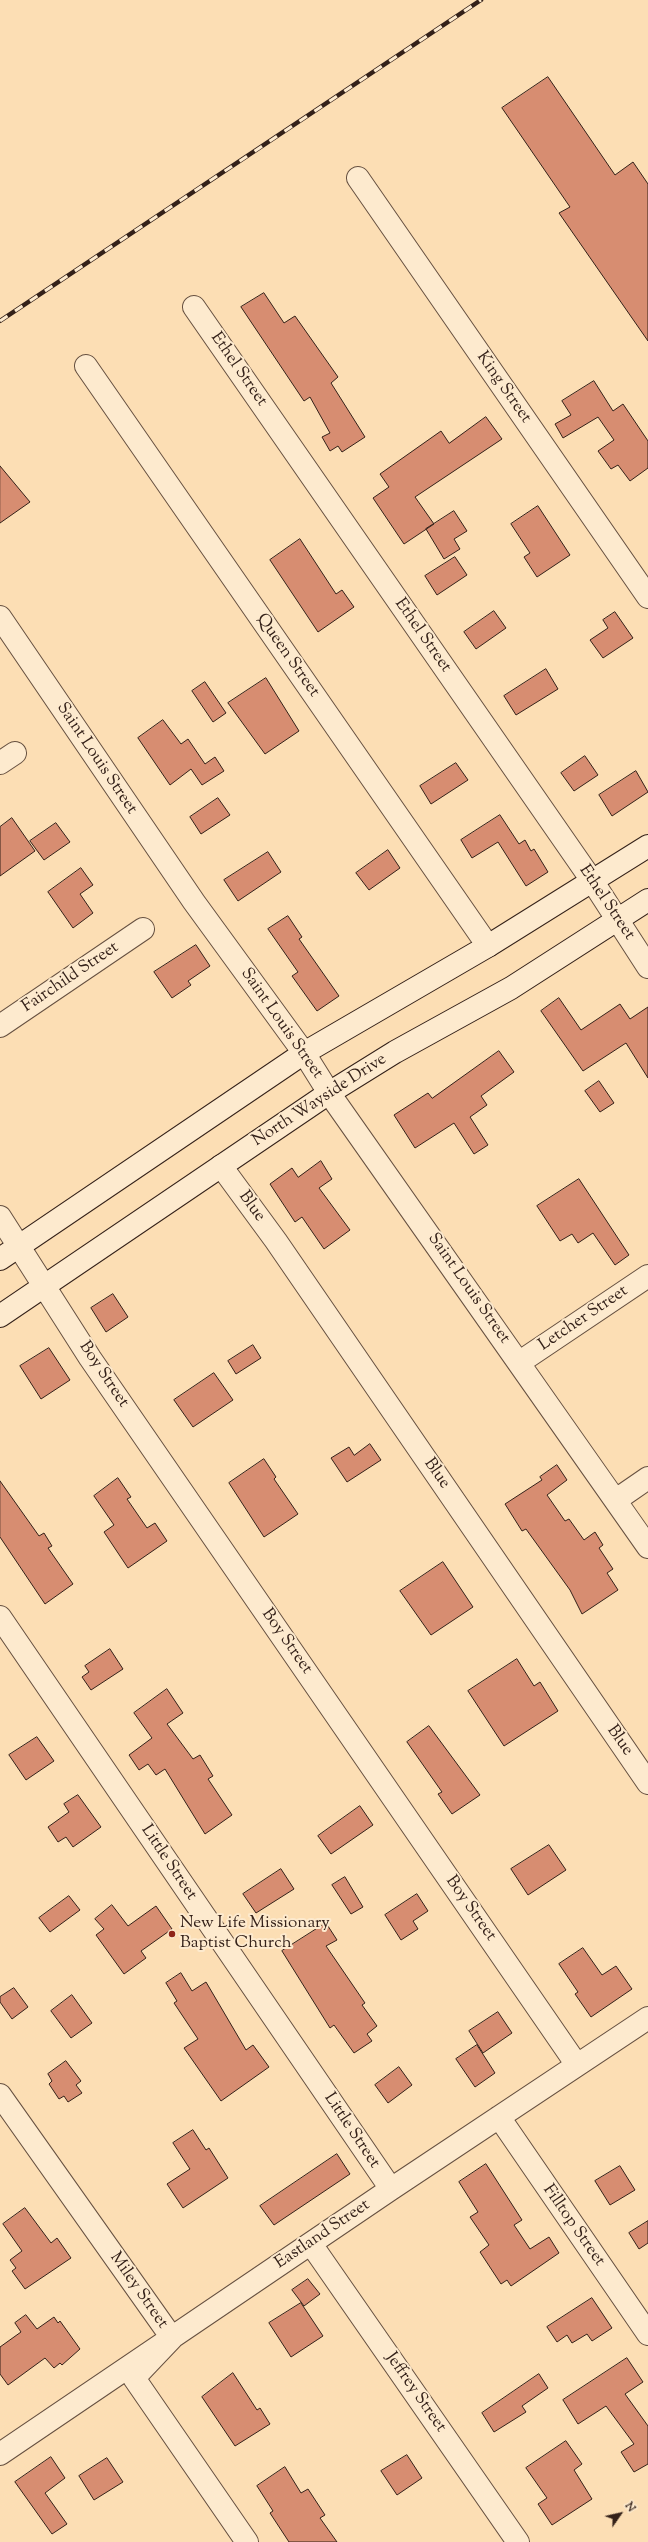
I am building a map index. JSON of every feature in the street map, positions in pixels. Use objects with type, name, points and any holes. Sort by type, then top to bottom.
[{"type":"street","name":"King Street","points":[[358,178],[648,598]]},
{"type":"street","name":"Ethel Street","points":[[194,307],[593,882],[648,967]]},
{"type":"street","name":"Queen Street","points":[[86,366],[488,946]]},
{"type":"street","name":"Saint Louis Street","points":[[0,617],[194,902],[304,1053],[329,1093],[520,1362],[648,1547]]},
{"type":"street","points":[[0,1259],[304,1053],[488,946],[593,882],[648,846]]},
{"type":"street","name":"North Wayside Drive","points":[[0,1316],[44,1284],[329,1093],[395,1052],[510,988],[648,900]]},
{"type":"street","name":"Fairchild Street","points":[[0,1026],[143,929]]},
{"type":"street","name":"Blue","points":[[221,1166],[280,1247],[648,1783]]},
{"type":"street","name":"Boy Street","points":[[0,1217],[90,1358],[577,2065]]},
{"type":"street","name":"Letcher Street","points":[[520,1362],[648,1276]]},
{"type":"street","points":[[616,1500],[648,1478]]},
{"type":"street","name":"Little Street","points":[[0,1617],[390,2189]]},
{"type":"street","name":"Eastland Street","points":[[0,2454],[390,2189],[648,2018]]},
{"type":"street","name":"Miley Street","points":[[0,2095],[172,2338],[134,2378],[246,2542]]},
{"type":"street","name":"Filltop Street","points":[[499,2117],[648,2334]]},
{"type":"street","name":"Jeffrey Street","points":[[311,2244],[518,2542]]},
{"type":"building","points":[[548,77],[615,175],[633,162],[648,184],[648,341],[559,213],[570,207],[502,108]]},
{"type":"building","points":[[264,293],[284,323],[295,316],[338,377],[331,383],[365,437],[342,452],[338,446],[330,451],[322,437],[330,433],[310,397],[304,401],[241,307]]},
{"type":"building","points":[[594,381],[613,411],[623,404],[648,441],[648,468],[630,481],[618,465],[611,469],[598,451],[614,440],[598,417],[563,438],[555,424],[571,415],[562,401]]},
{"type":"building","points":[[486,417],[502,439],[415,497],[434,524],[404,544],[373,498],[389,487],[380,474],[441,431],[449,443]]},
{"type":"building","points":[[0,466],[30,502],[0,523]]},
{"type":"building","points":[[538,506],[570,555],[537,577],[524,557],[530,553],[511,524]]},
{"type":"building","points":[[454,511],[467,531],[454,539],[460,549],[444,559],[426,529]]},
{"type":"building","points":[[300,539],[336,594],[342,590],[354,607],[318,632],[270,560]]},
{"type":"building","points":[[455,557],[467,575],[437,595],[425,576]]},
{"type":"building","points":[[494,611],[506,628],[476,649],[464,632]]},
{"type":"building","points":[[615,612],[633,638],[603,658],[590,640],[608,628],[603,620]]},
{"type":"building","points":[[546,669],[558,689],[516,715],[504,696]]},
{"type":"building","points":[[266,678],[299,731],[265,754],[228,703]]},
{"type":"building","points":[[205,682],[226,713],[213,722],[192,691]]},
{"type":"building","points":[[163,720],[181,744],[188,739],[205,764],[215,757],[224,771],[202,785],[191,769],[170,785],[138,738]]},
{"type":"building","points":[[585,756],[598,775],[574,791],[561,773]]},
{"type":"building","points":[[456,763],[468,780],[431,804],[420,786]]},
{"type":"building","points":[[636,771],[648,792],[612,816],[599,795]]},
{"type":"building","points":[[218,798],[230,815],[201,834],[190,817]]},
{"type":"building","points":[[500,815],[519,844],[525,840],[531,851],[534,849],[548,872],[526,886],[498,842],[472,858],[461,840]]},
{"type":"building","points":[[12,818],[35,851],[0,876],[0,827]]},
{"type":"building","points":[[56,823],[70,842],[44,860],[30,841]]},
{"type":"building","points":[[388,850],[400,868],[369,890],[356,873]]},
{"type":"building","points":[[268,852],[281,872],[238,901],[224,880]]},
{"type":"building","points":[[81,868],[93,885],[80,894],[93,913],[73,928],[48,892]]},
{"type":"building","points":[[288,916],[302,937],[299,939],[339,996],[317,1011],[292,976],[298,972],[268,929]]},
{"type":"building","points":[[196,945],[210,966],[188,981],[191,985],[172,998],[154,972]]},
{"type":"building","points":[[559,998],[581,1030],[620,1004],[630,1019],[648,1007],[648,1078],[626,1043],[583,1071],[541,1011]]},
{"type":"building","points":[[499,1051],[514,1072],[481,1096],[487,1105],[470,1117],[488,1145],[474,1154],[454,1123],[415,1148],[394,1115],[428,1093],[432,1098]]},
{"type":"building","points":[[599,1081],[614,1103],[600,1112],[585,1091]]},
{"type":"building","points":[[321,1161],[332,1179],[319,1188],[350,1230],[324,1249],[302,1217],[295,1222],[270,1184],[292,1168],[298,1177]]},
{"type":"building","points":[[579,1179],[629,1255],[615,1265],[593,1233],[578,1243],[572,1234],[560,1241],[537,1206]]},
{"type":"building","points":[[113,1294],[128,1317],[106,1332],[91,1308]]},
{"type":"building","points":[[253,1345],[261,1358],[236,1374],[228,1361]]},
{"type":"building","points":[[49,1348],[70,1380],[41,1399],[20,1366]]},
{"type":"building","points":[[214,1373],[233,1400],[193,1427],[174,1400]]},
{"type":"building","points":[[370,1444],[381,1460],[347,1482],[331,1458],[349,1447],[354,1455]]},
{"type":"building","points":[[264,1459],[276,1477],[274,1479],[298,1514],[264,1537],[229,1483]]},
{"type":"building","points":[[557,1465],[567,1480],[547,1495],[565,1521],[569,1519],[584,1540],[595,1532],[603,1545],[599,1548],[613,1569],[607,1573],[618,1590],[582,1614],[570,1590],[526,1529],[522,1531],[505,1504],[542,1480],[540,1477]]},
{"type":"building","points":[[118,1478],[131,1497],[127,1499],[147,1528],[155,1523],[167,1541],[128,1568],[104,1532],[114,1525],[94,1496]]},
{"type":"building","points":[[0,1481],[39,1536],[44,1533],[52,1546],[48,1548],[73,1584],[45,1604],[0,1537]]},
{"type":"building","points":[[443,1562],[473,1607],[431,1635],[400,1591]]},
{"type":"building","points":[[110,1649],[123,1669],[91,1690],[82,1677],[89,1672],[85,1666]]},
{"type":"building","points":[[517,1659],[534,1686],[540,1682],[558,1711],[504,1746],[468,1691]]},
{"type":"building","points":[[167,1689],[183,1713],[167,1724],[193,1759],[200,1755],[213,1776],[208,1779],[232,1815],[205,1834],[165,1769],[156,1775],[148,1764],[139,1770],[129,1755],[152,1738],[134,1713]]},
{"type":"building","points":[[429,1726],[480,1795],[452,1814],[438,1794],[442,1792],[407,1742]]},
{"type":"building","points":[[37,1737],[54,1761],[26,1780],[9,1755]]},
{"type":"building","points":[[78,1795],[101,1827],[73,1847],[66,1837],[58,1842],[48,1827],[69,1812],[64,1804]]},
{"type":"building","points":[[360,1806],[373,1825],[331,1854],[318,1836]]},
{"type":"building","points":[[549,1845],[566,1870],[528,1895],[511,1869]]},
{"type":"building","points":[[281,1869],[294,1889],[256,1913],[243,1894]]},
{"type":"building","points":[[345,1877],[363,1907],[351,1914],[332,1885]]},
{"type":"building","points":[[417,1894],[428,1911],[413,1921],[418,1929],[401,1940],[385,1915]]},
{"type":"building","points":[[69,1896],[80,1910],[50,1932],[39,1918]]},
{"type":"building","points":[[112,1905],[128,1926],[156,1906],[172,1929],[141,1951],[146,1958],[124,1974],[96,1935],[104,1929],[95,1919]]},
{"type":"building","points":[[326,1923],[337,1940],[326,1946],[365,2003],[362,2005],[377,2026],[367,2034],[372,2041],[354,2053],[334,2025],[330,2028],[282,1951]]},
{"type":"building","points":[[583,1948],[602,1975],[616,1966],[632,1989],[591,2017],[575,1994],[578,1992],[559,1964]]},
{"type":"building","points":[[181,1973],[192,1991],[206,1982],[246,2050],[253,2045],[269,2067],[221,2101],[184,2048],[198,2039],[174,2003],[177,2001],[166,1983]]},
{"type":"building","points":[[14,1988],[28,2007],[12,2019],[0,2002],[0,1997]]},
{"type":"building","points":[[72,1995],[92,2023],[71,2038],[51,2011]]},
{"type":"building","points":[[498,2012],[512,2033],[483,2053],[469,2031]]},
{"type":"building","points":[[477,2045],[495,2073],[475,2087],[456,2059]]},
{"type":"building","points":[[66,2061],[81,2081],[76,2085],[82,2093],[68,2102],[64,2096],[59,2099],[49,2084],[52,2081],[48,2074]]},
{"type":"building","points":[[399,2067],[412,2085],[388,2103],[375,2085]]},
{"type":"building","points":[[193,2130],[206,2150],[209,2148],[228,2178],[183,2208],[167,2184],[190,2169],[173,2143]]},
{"type":"building","points":[[337,2154],[350,2174],[274,2225],[260,2206]]},
{"type":"building","points":[[486,2164],[522,2220],[514,2225],[530,2249],[549,2237],[559,2253],[511,2286],[507,2280],[501,2284],[480,2252],[489,2245],[470,2217],[478,2212],[459,2182]]},
{"type":"building","points":[[620,2166],[635,2190],[610,2205],[595,2181]]},
{"type":"building","points":[[25,2208],[51,2243],[57,2238],[71,2258],[25,2289],[12,2271],[16,2268],[10,2260],[22,2251],[3,2224]]},
{"type":"building","points":[[648,2221],[648,2243],[639,2249],[629,2233]]},
{"type":"building","points":[[308,2279],[320,2294],[304,2306],[292,2290]]},
{"type":"building","points":[[592,2298],[612,2328],[592,2341],[587,2334],[572,2343],[567,2335],[557,2342],[547,2327]]},
{"type":"building","points":[[301,2303],[323,2336],[291,2357],[269,2323]]},
{"type":"building","points":[[26,2315],[37,2329],[54,2317],[58,2323],[60,2321],[80,2349],[62,2365],[60,2363],[54,2368],[45,2358],[8,2385],[0,2374],[0,2347],[21,2332],[15,2323]]},
{"type":"building","points":[[627,2358],[643,2382],[625,2394],[648,2426],[648,2464],[634,2472],[621,2452],[634,2444],[606,2406],[578,2424],[563,2400]]},
{"type":"building","points":[[233,2373],[257,2410],[260,2408],[270,2424],[235,2446],[202,2397]]},
{"type":"building","points":[[539,2374],[548,2388],[522,2406],[526,2412],[494,2432],[482,2413]]},
{"type":"building","points":[[566,2441],[582,2464],[574,2470],[592,2499],[552,2525],[538,2504],[547,2498],[526,2468]]},
{"type":"building","points":[[407,2455],[422,2478],[397,2495],[381,2471]]},
{"type":"building","points":[[51,2457],[65,2478],[45,2493],[67,2524],[52,2534],[15,2482]]},
{"type":"building","points":[[107,2458],[123,2482],[94,2500],[79,2476]]},
{"type":"building","points":[[285,2467],[301,2493],[308,2489],[325,2515],[320,2518],[337,2542],[289,2542],[270,2513],[273,2511],[257,2486]]},
{"type":"railway","points":[[0,321],[481,0]]},
{"type":"place","name":"New Life Missionary Baptist Church","points":[[172,1934]]}]
